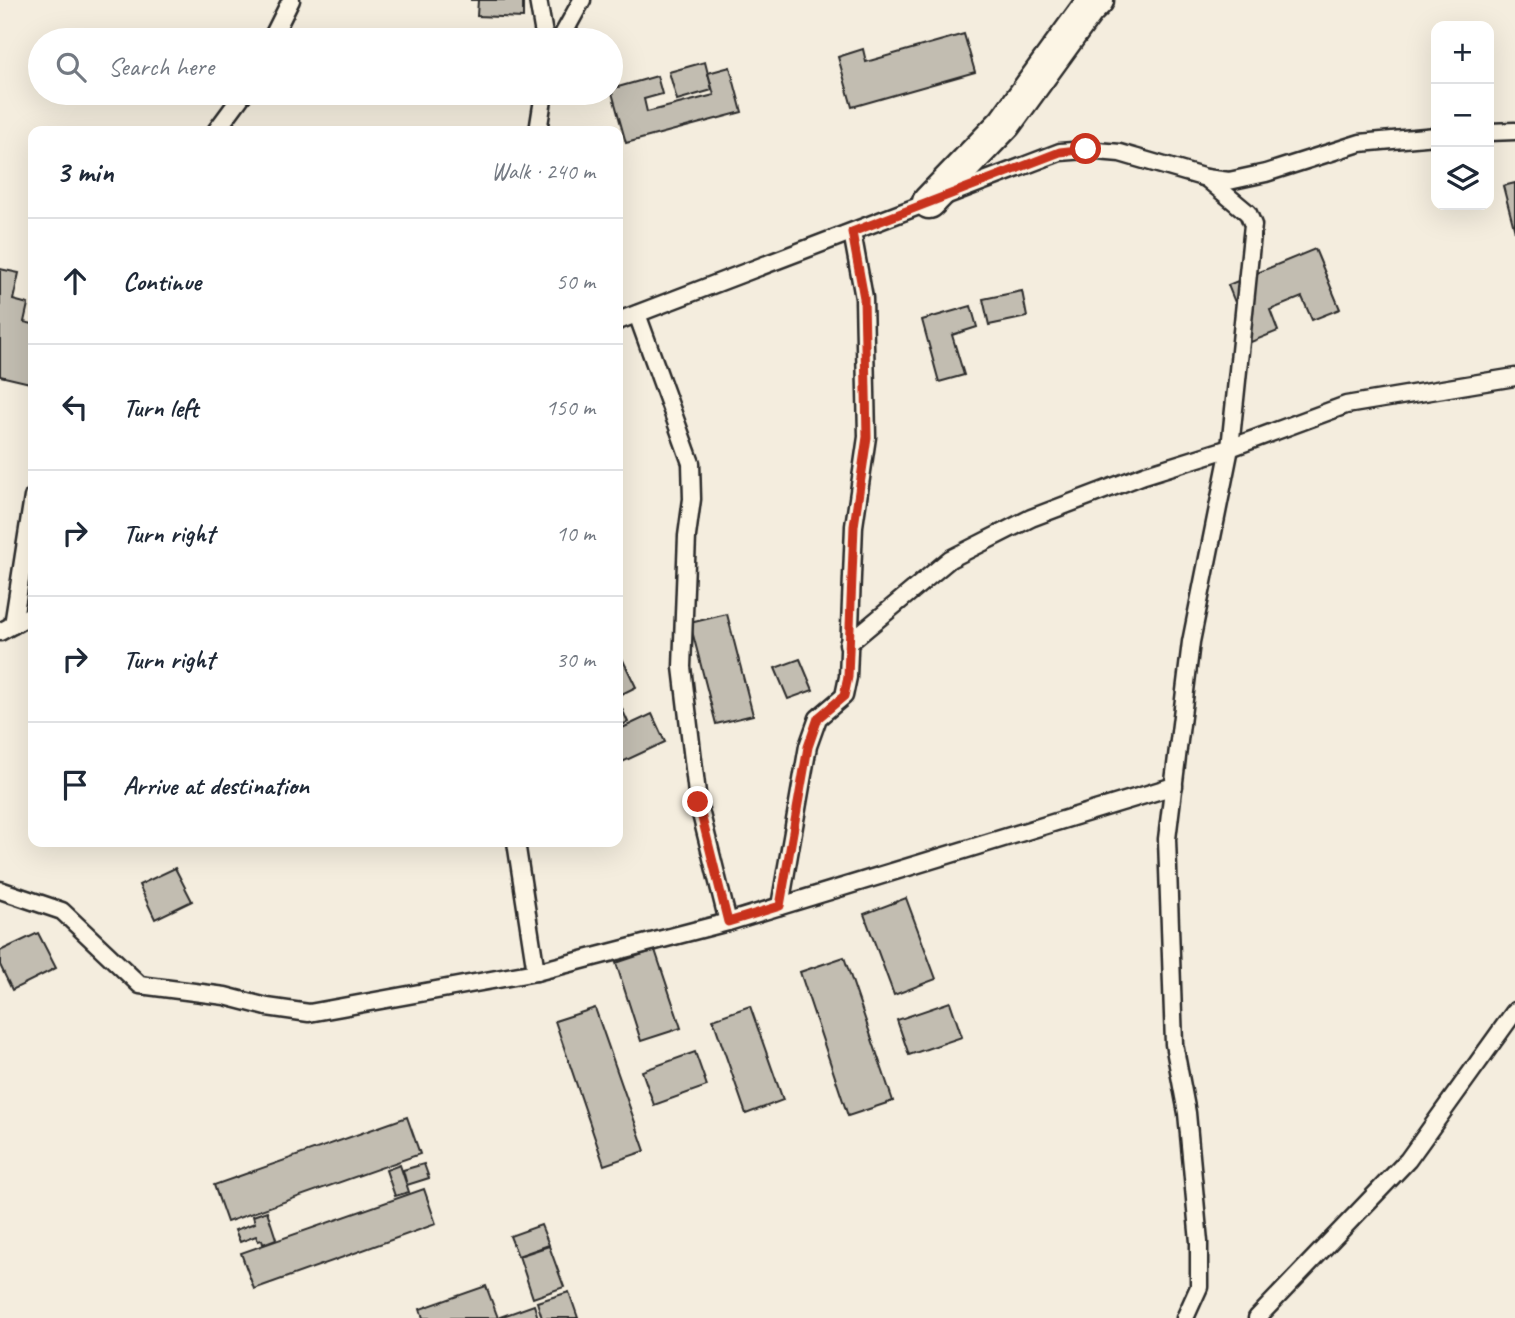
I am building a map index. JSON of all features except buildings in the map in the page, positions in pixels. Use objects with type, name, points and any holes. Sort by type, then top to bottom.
[{"type":"street","points":[[929,202],[1005,123],[1097,0]]},
{"type":"lane","points":[[277,28],[291,0]]},
{"type":"lane","points":[[538,0],[543,28]]},
{"type":"lane","points":[[567,28],[582,0]]},
{"type":"lane","points":[[220,126],[235,105]]},
{"type":"lane","points":[[539,126],[542,105]]},
{"type":"lane","points":[[1494,132],[1515,131]]},
{"type":"lane","points":[[623,319],[1060,152],[1086,149],[1120,153],[1206,178],[1229,181],[1266,173],[1360,143],[1431,136]]},
{"type":"lane","points":[[1185,1318],[1199,1287],[1199,1242],[1186,1112],[1174,1044],[1167,839],[1191,642],[1230,448],[1253,225],[1248,213],[1206,178]]},
{"type":"lane","points":[[780,906],[808,747],[818,718],[844,696],[848,677],[854,526],[867,437],[864,298],[852,232]]},
{"type":"lane","points":[[637,314],[691,463],[692,499],[687,536],[682,667],[698,802],[728,922]]},
{"type":"lane","points":[[848,644],[950,559],[1031,518],[1144,475],[1230,448],[1346,405],[1515,377]]},
{"type":"lane","points":[[6,628],[28,521]]},
{"type":"lane","points":[[6,628],[28,617]]},
{"type":"lane","points":[[0,890],[62,911],[140,985],[225,996],[309,1013],[536,972],[728,922],[1174,786]]},
{"type":"lane","points":[[517,847],[536,972]]},
{"type":"lane","points":[[1257,1318],[1408,1160],[1515,1011]]},
{"type":"route","points":[[698,802],[728,922],[780,906],[808,747],[818,718],[844,696],[848,677],[854,526],[867,437],[864,298],[852,232],[1060,152],[1086,149]]}]
